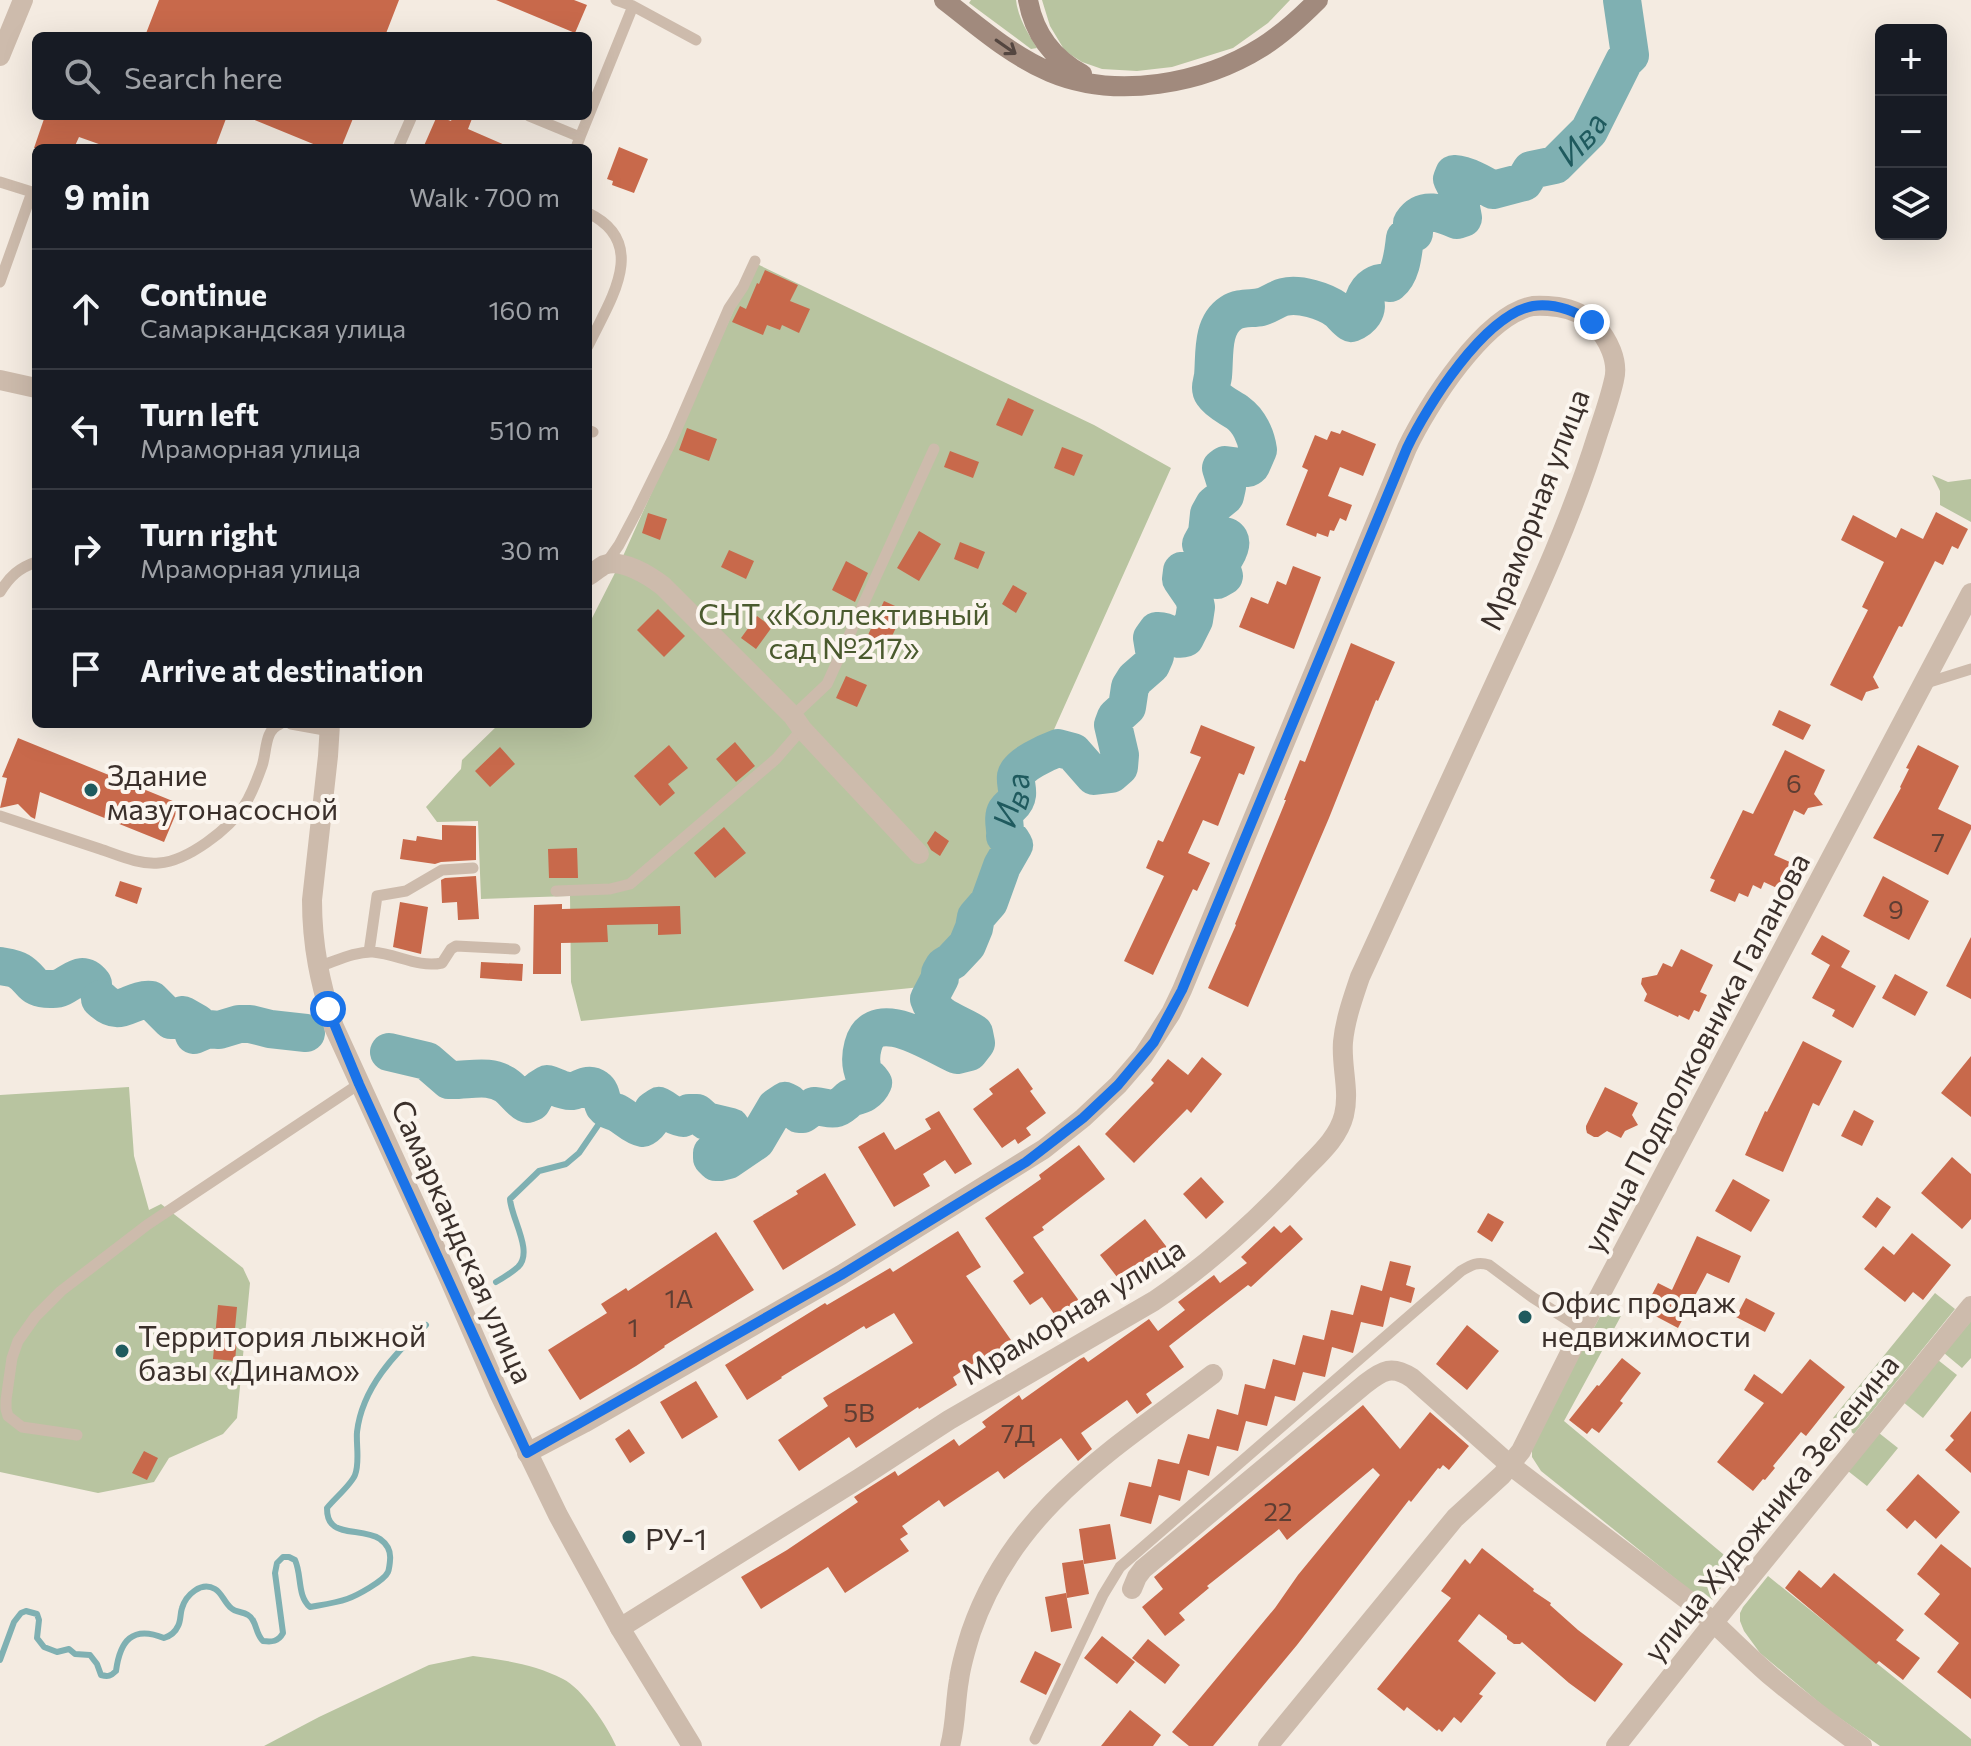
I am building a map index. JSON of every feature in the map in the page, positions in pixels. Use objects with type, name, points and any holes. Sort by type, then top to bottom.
[{"type":"main road","points":[[944,0],[1033,64],[1071,79],[1137,87],[1164,84],[1229,64],[1262,48],[1295,23],[1318,0]]},
{"type":"main road","points":[[1028,0],[1035,28],[1059,59],[1090,78],[1116,86]]},
{"type":"street","points":[[0,56],[23,0]]},
{"type":"street","name":"Мраморная улица","points":[[527,1453],[841,1275],[1026,1162],[1083,1118],[1118,1085],[1154,1042],[1182,990],[1407,448],[1427,409],[1467,356],[1491,331],[1513,315],[1533,306],[1561,307],[1577,312],[1592,322],[1608,345],[1616,366],[1590,460],[1546,572],[1360,977],[1350,1005],[1343,1042],[1346,1101],[1334,1138],[1264,1213],[1183,1282],[949,1420],[620,1628]]},
{"type":"street","points":[[0,380],[32,387]]},
{"type":"street","points":[[596,571],[619,565],[645,573],[663,586],[798,722],[919,854]]},
{"type":"street","name":"улица Подполковника Галанова","points":[[1268,1746],[1455,1518],[1521,1451],[1582,1329],[1971,593]]},
{"type":"street","name":"Самаркандская улица","points":[[330,728],[312,900],[313,945],[321,987],[334,1027],[527,1453],[620,1628],[692,1746]]},
{"type":"street","name":"улица Художника Зеленина","points":[[1616,1746],[1971,1306]]},
{"type":"street","points":[[1132,1589],[1143,1569],[1365,1384],[1381,1373],[1396,1370],[1412,1378],[1510,1465],[1714,1622],[1782,1685],[1862,1746]]},
{"type":"street","points":[[950,1746],[956,1718],[958,1683],[971,1632],[997,1574],[1014,1546],[1059,1494],[1082,1474],[1213,1374]]},
{"type":"lane","points":[[616,0],[696,40]]},
{"type":"lane","points":[[592,108],[633,6]]},
{"type":"lane","points":[[400,144],[410,120]]},
{"type":"lane","points":[[536,120],[578,143],[587,120]]},
{"type":"lane","points":[[0,182],[32,191]]},
{"type":"lane","points":[[0,282],[32,197]]},
{"type":"lane","points":[[592,215],[614,232],[622,256],[615,289],[592,338]]},
{"type":"lane","points":[[596,571],[619,545],[637,511],[672,440],[729,308],[755,261]]},
{"type":"lane","points":[[556,891],[610,889],[630,884],[776,759],[798,722],[827,684],[934,449]]},
{"type":"lane","points":[[0,592],[12,574],[32,564]]},
{"type":"lane","points":[[1923,684],[1971,669]]},
{"type":"lane","points":[[0,816],[136,860],[160,863],[179,858],[219,832],[242,810],[255,786],[269,733],[273,728]]},
{"type":"lane","points":[[369,952],[377,896],[406,891],[442,870],[473,868]]},
{"type":"lane","points":[[317,967],[369,952],[437,965],[456,946],[515,949]]},
{"type":"lane","points":[[77,1435],[22,1427],[8,1416],[6,1409],[12,1358],[18,1341],[35,1317],[61,1291],[147,1225],[359,1084]]},
{"type":"lane","points":[[1035,1739],[1103,1595],[1120,1567],[1461,1271],[1475,1263],[1489,1265],[1582,1329]]},
{"type":"green space","points":[[971,0],[1016,0],[1021,19],[1037,48],[1031,49],[969,3]]},
{"type":"green space","points":[[1042,0],[1290,0],[1268,23],[1233,48],[1172,67],[1137,71],[1102,69],[1082,62],[1065,51],[1050,26]]},
{"type":"green space","name":"СНТ «Коллективный сад №217»","points":[[757,264],[1094,425],[1171,468],[1052,734],[931,986],[581,1021],[571,982],[570,896],[481,899],[478,821],[437,822],[426,807],[461,769],[462,760],[495,728],[592,728],[592,618]]},
{"type":"green space","points":[[1932,475],[1948,482],[1971,479],[1971,522],[1940,505],[1940,491]]},
{"type":"green space","name":"Территория лыжной базы «Динамо»","points":[[129,1087],[134,1156],[149,1210],[161,1204],[243,1268],[250,1283],[237,1418],[223,1434],[169,1458],[154,1482],[98,1493],[0,1472],[0,1095]]},
{"type":"green space","points":[[1935,1293],[1955,1309],[1854,1434],[1833,1418]]},
{"type":"green space","points":[[1605,1307],[1621,1316],[1564,1421],[1723,1554],[1726,1556],[1728,1553],[1740,1563],[1708,1605],[1541,1471],[1532,1457],[1532,1444]]},
{"type":"green space","points":[[1971,1321],[1971,1358],[1962,1368],[1944,1353]]},
{"type":"green space","points":[[1938,1360],[1957,1375],[1923,1418],[1903,1402]]},
{"type":"green space","points":[[1879,1433],[1898,1448],[1867,1486],[1848,1471]]},
{"type":"green space","points":[[1768,1576],[1971,1739],[1971,1746],[1880,1746],[1828,1710],[1760,1653],[1744,1631],[1740,1613]]},
{"type":"green space","points":[[473,1656],[530,1666],[563,1679],[594,1709],[616,1746],[264,1746],[429,1665]]},
{"type":"building","points":[[159,0],[399,0],[387,32],[147,32]]},
{"type":"building","points":[[496,0],[574,0],[587,5],[575,32]]},
{"type":"building","points":[[44,120],[226,120],[216,144],[99,144],[79,137],[76,144],[35,144]]},
{"type":"building","points":[[255,120],[352,120],[343,144],[313,144]]},
{"type":"building","points":[[435,120],[471,120],[468,129],[503,144],[425,144]]},
{"type":"building","points":[[619,147],[648,159],[634,193],[612,185],[613,181],[607,179]]},
{"type":"building","points":[[765,270],[798,285],[790,301],[810,309],[799,333],[782,325],[780,330],[767,325],[763,335],[732,322],[740,306],[746,309]]},
{"type":"building","points":[[1008,398],[1034,410],[1022,436],[996,425]]},
{"type":"building","points":[[687,428],[717,439],[709,461],[679,450]]},
{"type":"building","points":[[1342,430],[1376,444],[1363,476],[1340,467],[1328,496],[1352,505],[1346,521],[1340,518],[1328,537],[1317,533],[1316,537],[1286,525],[1308,470],[1302,467],[1315,435],[1327,440],[1331,431],[1340,434]]},
{"type":"building","points":[[1062,447],[1083,455],[1074,476],[1054,468]]},
{"type":"building","points":[[950,451],[979,462],[973,478],[944,467]]},
{"type":"building","points":[[1936,512],[1968,529],[1958,549],[1952,546],[1943,565],[1935,561],[1873,677],[1879,688],[1866,692],[1862,701],[1830,685],[1868,610],[1862,607],[1884,562],[1841,540],[1853,515],[1896,538],[1901,528],[1923,539]]},
{"type":"building","points":[[648,513],[667,519],[660,540],[642,533]]},
{"type":"building","points":[[919,531],[941,544],[919,581],[897,568]]},
{"type":"building","points":[[960,542],[985,552],[978,569],[954,559]]},
{"type":"building","points":[[729,550],[754,561],[746,579],[721,567]]},
{"type":"building","points":[[846,561],[868,573],[855,602],[832,590]]},
{"type":"building","points":[[1293,566],[1321,577],[1294,649],[1239,627],[1251,597],[1268,604],[1277,581],[1286,585]]},
{"type":"building","points":[[1013,585],[1027,593],[1016,613],[1002,604]]},
{"type":"building","points":[[884,601],[904,610],[888,645],[868,635]]},
{"type":"building","points":[[658,609],[685,636],[664,657],[637,630]]},
{"type":"building","points":[[757,616],[772,627],[756,649],[741,638]]},
{"type":"building","points":[[1351,643],[1395,662],[1376,700],[1248,1007],[1208,988],[1300,760],[1305,762]]},
{"type":"building","points":[[846,676],[867,685],[857,707],[836,698]]},
{"type":"building","points":[[1779,710],[1811,725],[1803,740],[1772,725]]},
{"type":"building","points":[[1201,725],[1255,747],[1244,775],[1239,773],[1218,826],[1203,820],[1188,853],[1210,863],[1197,891],[1193,889],[1153,975],[1124,961],[1164,876],[1146,868],[1158,840],[1163,842],[1201,757],[1190,753]]},
{"type":"building","name":"Здание мазутонасосной","points":[[18,738],[180,804],[164,842],[40,792],[35,819],[18,804],[0,808],[7,778],[2,777]]},
{"type":"building","points":[[735,742],[755,766],[736,782],[716,759]]},
{"type":"building","points":[[669,745],[688,768],[668,784],[675,793],[660,806],[634,776]]},
{"type":"building","points":[[1918,745],[1959,766],[1938,809],[1971,825],[1971,829],[1948,875],[1873,838],[1901,788],[1909,769],[1906,768]]},
{"type":"building","points":[[500,747],[515,764],[490,787],[475,771]]},
{"type":"building","points":[[1785,750],[1825,770],[1814,794],[1823,805],[1808,808],[1804,815],[1794,810],[1774,855],[1792,863],[1781,890],[1764,882],[1761,889],[1753,885],[1748,897],[1739,893],[1735,902],[1710,891],[1715,880],[1710,878],[1743,810],[1753,814]]},
{"type":"building","points":[[442,825],[476,826],[476,860],[435,864],[400,859],[403,839],[416,841],[417,836],[442,840]]},
{"type":"building","points":[[724,827],[746,853],[715,878],[694,853]]},
{"type":"building","points":[[935,831],[949,841],[940,856],[927,843]]},
{"type":"building","points":[[577,848],[578,878],[549,878],[548,849]]},
{"type":"building","points":[[476,876],[479,919],[458,920],[457,902],[442,903],[441,880]]},
{"type":"building","points":[[1883,876],[1929,901],[1909,940],[1863,916]]},
{"type":"building","points":[[120,881],[142,888],[137,904],[115,896]]},
{"type":"building","points":[[400,902],[428,907],[421,954],[393,947]]},
{"type":"building","points":[[562,904],[562,909],[680,906],[681,934],[658,935],[658,924],[607,925],[608,942],[561,943],[561,974],[533,974],[534,905]]},
{"type":"building","points":[[1822,935],[1850,951],[1841,967],[1876,986],[1853,1028],[1832,1016],[1835,1010],[1812,998],[1830,965],[1811,954]]},
{"type":"building","points":[[1971,937],[1971,999],[1946,986]]},
{"type":"building","points":[[1681,949],[1713,965],[1700,992],[1707,995],[1699,1012],[1694,1010],[1689,1020],[1644,1001],[1647,994],[1641,984],[1642,978],[1657,975],[1663,963],[1672,967]]},
{"type":"building","points":[[481,962],[523,964],[522,981],[480,978]]},
{"type":"building","points":[[1895,974],[1928,992],[1915,1016],[1882,998]]},
{"type":"building","points":[[1803,1041],[1842,1061],[1819,1106],[1813,1103],[1783,1172],[1745,1155]]},
{"type":"building","points":[[1971,1056],[1971,1117],[1941,1093]]},
{"type":"building","points":[[1202,1057],[1222,1074],[1191,1113],[1187,1109],[1134,1163],[1105,1134],[1154,1083],[1151,1080],[1168,1059],[1188,1075]]},
{"type":"building","points":[[1018,1068],[1046,1113],[1026,1128],[1031,1135],[1018,1144],[1015,1139],[1002,1148],[973,1109],[993,1094],[989,1089]]},
{"type":"building","points":[[1605,1087],[1638,1103],[1632,1115],[1638,1125],[1625,1131],[1621,1138],[1607,1131],[1598,1137],[1587,1133],[1586,1126]]},
{"type":"building","points":[[1854,1110],[1874,1121],[1862,1146],[1841,1136]]},
{"type":"building","points":[[939,1111],[972,1164],[955,1174],[945,1160],[923,1174],[930,1186],[894,1207],[858,1147],[884,1132],[895,1150],[931,1129],[925,1119]]},
{"type":"building","points":[[1079,1145],[1105,1179],[1033,1237],[1085,1309],[1062,1325],[1042,1297],[1030,1305],[1013,1281],[1024,1273],[985,1218],[1041,1179],[1039,1175]]},
{"type":"building","points":[[1952,1157],[1971,1174],[1971,1219],[1962,1229],[1921,1193]]},
{"type":"building","points":[[825,1173],[856,1225],[783,1270],[753,1221],[798,1194],[796,1191]]},
{"type":"building","points":[[1201,1177],[1224,1202],[1206,1219],[1183,1194]]},
{"type":"building","points":[[1733,1179],[1770,1200],[1751,1232],[1715,1211]]},
{"type":"building","points":[[1877,1197],[1891,1207],[1876,1228],[1862,1217]]},
{"type":"building","points":[[1488,1213],[1504,1222],[1492,1242],[1477,1232]]},
{"type":"building","points":[[1145,1219],[1169,1250],[1124,1286],[1100,1255]]},
{"type":"building","points":[[1290,1225],[1303,1239],[1251,1287],[1248,1285],[1169,1346],[1184,1367],[1146,1394],[1152,1403],[1137,1414],[1127,1400],[1081,1433],[1092,1449],[1078,1461],[1061,1438],[1004,1479],[998,1471],[944,1507],[939,1500],[902,1526],[908,1534],[900,1539],[909,1551],[845,1593],[828,1567],[761,1609],[741,1577],[858,1502],[854,1497],[895,1471],[898,1476],[954,1439],[959,1446],[986,1427],[982,1422],[1019,1395],[1022,1400],[1080,1359],[1084,1357],[1088,1362],[1149,1319],[1158,1331],[1185,1310],[1178,1302],[1214,1275],[1220,1283],[1247,1263],[1241,1257],[1274,1226],[1281,1233]]},
{"type":"building","points":[[958,1231],[981,1267],[966,1276],[1018,1350],[991,1369],[983,1357],[953,1377],[957,1385],[919,1409],[856,1448],[849,1437],[799,1471],[778,1440],[828,1406],[823,1398],[913,1343],[894,1313],[866,1329],[864,1326],[747,1400],[725,1365],[825,1303],[827,1305],[890,1268],[893,1272]]},
{"type":"building","points":[[716,1232],[754,1290],[580,1400],[548,1350],[607,1313],[601,1304],[626,1288],[628,1291]]},
{"type":"building","points":[[1912,1233],[1951,1265],[1923,1300],[1913,1292],[1905,1302],[1864,1269],[1883,1246],[1894,1255]]},
{"type":"building","points":[[1697,1236],[1741,1256],[1729,1283],[1707,1273],[1678,1328],[1644,1310],[1658,1283],[1672,1290]]},
{"type":"building","points":[[1390,1261],[1411,1266],[1406,1285],[1415,1288],[1411,1303],[1390,1297],[1383,1327],[1361,1322],[1353,1353],[1332,1347],[1325,1377],[1303,1372],[1295,1401],[1275,1396],[1267,1426],[1246,1421],[1238,1451],[1217,1446],[1209,1476],[1188,1470],[1180,1501],[1159,1495],[1151,1524],[1120,1516],[1129,1482],[1151,1487],[1158,1459],[1179,1464],[1188,1434],[1209,1439],[1217,1409],[1238,1415],[1245,1384],[1265,1389],[1273,1359],[1295,1365],[1303,1335],[1324,1340],[1331,1310],[1353,1315],[1361,1285],[1382,1291]]},
{"type":"building","points":[[1746,1298],[1775,1313],[1765,1332],[1736,1317]]},
{"type":"building","points":[[218,1305],[237,1307],[235,1361],[213,1359]]},
{"type":"building","points":[[1467,1325],[1499,1351],[1467,1390],[1436,1364]]},
{"type":"building","points":[[1622,1358],[1641,1373],[1620,1401],[1623,1403],[1599,1433],[1592,1428],[1587,1434],[1569,1420]]},
{"type":"building","points":[[1810,1359],[1845,1387],[1806,1436],[1801,1432],[1773,1466],[1775,1468],[1753,1491],[1717,1462],[1764,1403],[1744,1390],[1754,1374],[1782,1394]]},
{"type":"building","points":[[696,1381],[718,1417],[682,1439],[660,1402]]},
{"type":"building","points":[[1363,1405],[1400,1449],[1430,1412],[1469,1446],[1449,1470],[1443,1465],[1438,1468],[1411,1502],[1409,1500],[1297,1645],[1213,1746],[1189,1746],[1172,1732],[1380,1475],[1373,1468],[1287,1540],[1279,1529],[1207,1586],[1209,1588],[1179,1613],[1185,1620],[1165,1636],[1142,1607],[1163,1589],[1154,1577]]},
{"type":"building","points":[[1971,1411],[1971,1473],[1945,1450],[1954,1440],[1950,1436]]},
{"type":"building","points":[[629,1429],[645,1453],[630,1463],[615,1439]]},
{"type":"building","points":[[144,1451],[158,1458],[147,1480],[132,1473]]},
{"type":"building","points":[[1918,1474],[1960,1512],[1936,1539],[1915,1520],[1907,1529],[1886,1510]]},
{"type":"building","points":[[1110,1524],[1116,1559],[1084,1564],[1079,1529]]},
{"type":"building","points":[[1941,1544],[1971,1568],[1971,1699],[1937,1672],[1959,1643],[1924,1614],[1940,1594],[1917,1574]]},
{"type":"building","points":[[1482,1548],[1623,1664],[1595,1702],[1522,1642],[1514,1644],[1479,1614],[1458,1641],[1496,1673],[1479,1694],[1483,1696],[1461,1723],[1454,1717],[1442,1732],[1437,1731],[1407,1707],[1404,1711],[1377,1689],[1451,1598],[1441,1591],[1465,1559],[1470,1564]]},
{"type":"building","points":[[1083,1560],[1089,1594],[1067,1598],[1062,1563]]},
{"type":"building","points":[[1799,1570],[1821,1588],[1834,1573],[1904,1630],[1896,1640],[1920,1658],[1903,1680],[1879,1661],[1876,1664],[1785,1588]]},
{"type":"building","points":[[1066,1593],[1072,1628],[1051,1632],[1045,1597]]},
{"type":"building","points":[[1102,1636],[1135,1662],[1117,1684],[1084,1658]]},
{"type":"building","points":[[1148,1639],[1180,1665],[1165,1684],[1132,1658]]},
{"type":"building","points":[[1035,1651],[1061,1664],[1046,1695],[1020,1682]]},
{"type":"building","points":[[1130,1710],[1161,1735],[1153,1746],[1101,1746]]},
{"type":"waterway","name":"Ива","points":[[389,1052],[427,1061],[449,1080],[486,1079],[500,1082],[527,1104],[547,1084],[569,1091],[593,1086],[607,1109],[643,1128],[651,1120],[653,1110],[659,1106],[683,1118],[689,1113],[697,1113],[706,1121],[731,1127],[729,1140],[712,1153],[716,1162],[728,1160],[756,1141],[776,1107],[785,1101],[803,1114],[814,1106],[837,1108],[850,1098],[866,1092],[873,1083],[863,1073],[862,1050],[869,1034],[879,1028],[906,1031],[957,1055],[969,1052],[976,1043],[974,1033],[936,1011],[929,999],[944,966],[967,945],[976,917],[989,902],[1002,866],[1014,845],[1005,836],[1004,817],[1016,798],[1018,772],[1034,759],[1058,748],[1073,752],[1094,776],[1111,774],[1119,767],[1120,755],[1113,725],[1116,717],[1127,707],[1130,687],[1135,679],[1151,665],[1155,656],[1152,638],[1157,631],[1185,638],[1194,620],[1194,598],[1181,579],[1182,571],[1191,570],[1217,580],[1224,576],[1220,563],[1230,548],[1230,540],[1221,536],[1206,545],[1201,544],[1207,533],[1209,514],[1225,496],[1227,487],[1221,468],[1225,465],[1248,468],[1258,450],[1254,434],[1245,420],[1212,392],[1215,342],[1220,326],[1234,311],[1261,307],[1290,296],[1319,301],[1337,310],[1351,323],[1361,317],[1365,310],[1364,299],[1368,291],[1377,284],[1390,283],[1397,274],[1405,238],[1414,233],[1412,223],[1416,218],[1433,212],[1457,220],[1463,218],[1458,191],[1452,179],[1454,174],[1493,190],[1524,182],[1531,170],[1555,165],[1589,131],[1624,61],[1630,55],[1622,0]]},
{"type":"waterway","points":[[0,966],[17,970],[40,988],[59,988],[83,977],[93,984]]},
{"type":"waterway","points":[[100,999],[114,1008],[151,1000],[171,1020],[183,1015],[197,1023],[192,1029],[194,1035],[208,1029],[219,1030],[239,1024],[306,1033]]},
{"type":"waterway","points":[[496,1282],[518,1267],[524,1253],[510,1199],[539,1171],[566,1164],[579,1153],[603,1118],[615,1112]]},
{"type":"waterway","points":[[0,1660],[14,1622],[26,1611],[37,1614],[37,1638],[44,1647],[57,1652],[69,1649],[75,1654],[90,1655],[101,1675],[111,1675],[116,1671],[121,1651],[130,1638],[144,1633],[164,1638],[170,1635],[179,1624],[187,1598],[204,1587],[215,1589],[233,1610],[251,1617],[263,1641],[277,1640],[283,1633],[275,1573],[277,1563],[283,1557],[295,1560],[301,1591],[310,1607],[347,1599],[381,1580],[388,1572],[390,1554],[387,1545],[374,1536],[337,1528],[331,1523],[327,1508],[355,1475],[360,1416],[373,1386],[403,1347],[426,1325]]},
{"type":"place","name":"Здание мазутонасосной","points":[[91,790]]},
{"type":"place","name":"Офис продаж недвижимости","points":[[1525,1317]]},
{"type":"place","name":"Территория лыжной базы «Динамо»","points":[[122,1351]]},
{"type":"place","name":"РУ-1","points":[[629,1537]]},
{"type":"route","points":[[328,1009],[527,1453],[841,1275],[1026,1162],[1083,1118],[1118,1085],[1154,1042],[1182,990],[1407,448],[1427,409],[1458,366],[1491,331],[1522,310],[1533,306],[1561,307],[1577,312],[1592,322]]}]
